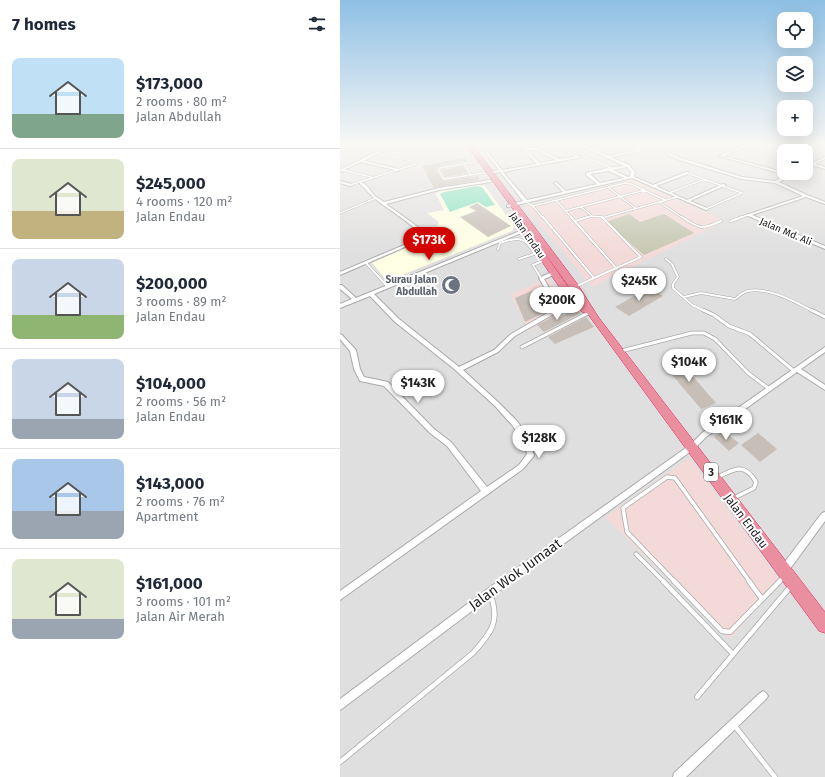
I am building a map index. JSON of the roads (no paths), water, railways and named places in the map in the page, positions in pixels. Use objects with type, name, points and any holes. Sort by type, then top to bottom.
[{"type":"highway","name":"Jalan Endau","points":[[490,181],[512,205],[537,253],[577,296]]},
{"type":"highway","name":"Jalan Endau","points":[[493,181],[592,317],[620,352],[825,625]]},
{"type":"street","points":[[384,203],[439,189],[488,181]]},
{"type":"street","points":[[509,181],[526,202]]},
{"type":"street","points":[[596,181],[600,185]]},
{"type":"street","points":[[512,205],[614,181]]},
{"type":"street","points":[[642,181],[706,209]]},
{"type":"street","points":[[653,186],[665,181]]},
{"type":"street","points":[[770,181],[776,182],[825,203]]},
{"type":"street","points":[[340,182],[350,185]]},
{"type":"street","points":[[340,274],[426,236],[376,198],[370,190],[361,183]]},
{"type":"street","points":[[556,183],[566,192]]},
{"type":"street","points":[[687,201],[724,185]]},
{"type":"street","points":[[748,215],[806,196]]},
{"type":"street","name":"Jalan Md. Ali","points":[[748,215],[825,248]]},
{"type":"street","points":[[340,306],[525,230]]},
{"type":"street","points":[[554,273],[541,278],[558,306]]},
{"type":"street","points":[[340,286],[355,300]]},
{"type":"street","points":[[340,596],[486,492],[528,460],[531,451],[527,439],[489,397],[459,370],[400,322],[371,294]]},
{"type":"street","points":[[459,370],[496,351],[518,332],[558,306],[577,296]]},
{"type":"street","points":[[340,336],[353,350],[357,369],[362,379],[386,384],[432,431],[449,444],[486,492]]},
{"type":"street","name":"Jalan Wok Jumaat","points":[[340,705],[489,593],[692,448],[704,435],[768,388],[825,349]]},
{"type":"street","points":[[796,370],[825,388]]},
{"type":"street","points":[[788,576],[825,515]]},
{"type":"street","points":[[678,777],[763,696]]},
{"type":"lane","points":[[350,185],[360,181]]},
{"type":"lane","points":[[669,193],[699,181]]},
{"type":"lane","points":[[706,209],[742,193],[712,181]]},
{"type":"lane","points":[[533,206],[626,183],[665,200]]},
{"type":"lane","points":[[600,185],[604,188]]},
{"type":"lane","points":[[608,187],[635,208]]},
{"type":"lane","points":[[565,210],[645,190]]},
{"type":"lane","points":[[575,221],[592,216],[602,217],[677,196]]},
{"type":"lane","points":[[340,213],[376,198]]},
{"type":"lane","points":[[556,200],[617,269]]},
{"type":"lane","points":[[526,202],[533,206],[594,278]]},
{"type":"lane","points":[[659,202],[698,228],[705,228],[721,221]]},
{"type":"lane","points":[[581,207],[592,216]]},
{"type":"lane","points":[[732,221],[748,215]]},
{"type":"lane","points":[[577,296],[594,278],[641,257],[602,219],[602,217]]},
{"type":"lane","points":[[498,249],[500,243],[512,239],[521,239],[530,242]]},
{"type":"lane","points":[[519,259],[537,253]]},
{"type":"lane","points":[[541,278],[533,265],[545,260]]},
{"type":"lane","points":[[666,260],[672,264],[678,277],[673,284],[673,288],[692,305],[714,315],[729,326],[755,337],[796,370]]},
{"type":"lane","points":[[366,263],[388,287]]},
{"type":"lane","points":[[684,297],[700,293],[719,295],[732,299],[739,298],[744,292],[762,291],[803,306],[825,317]]},
{"type":"lane","points":[[522,347],[592,317]]},
{"type":"lane","points":[[620,352],[692,332],[704,333],[715,339],[748,373],[768,388]]},
{"type":"lane","points":[[716,479],[739,468],[746,469],[755,479],[756,482],[754,488],[730,500]]},
{"type":"lane","points":[[762,599],[676,478],[667,477],[623,508],[627,532],[722,631],[730,632],[762,599],[788,576]]},
{"type":"lane","points":[[636,554],[733,654]]},
{"type":"lane","points":[[697,697],[733,654],[788,576]]},
{"type":"lane","points":[[340,762],[473,653],[491,631],[496,615],[495,606],[489,593]]},
{"type":"lane","points":[[733,724],[774,777]]},
{"type":"place","name":"Surau Jalan Abdullah","points":[[451,285]]}]
